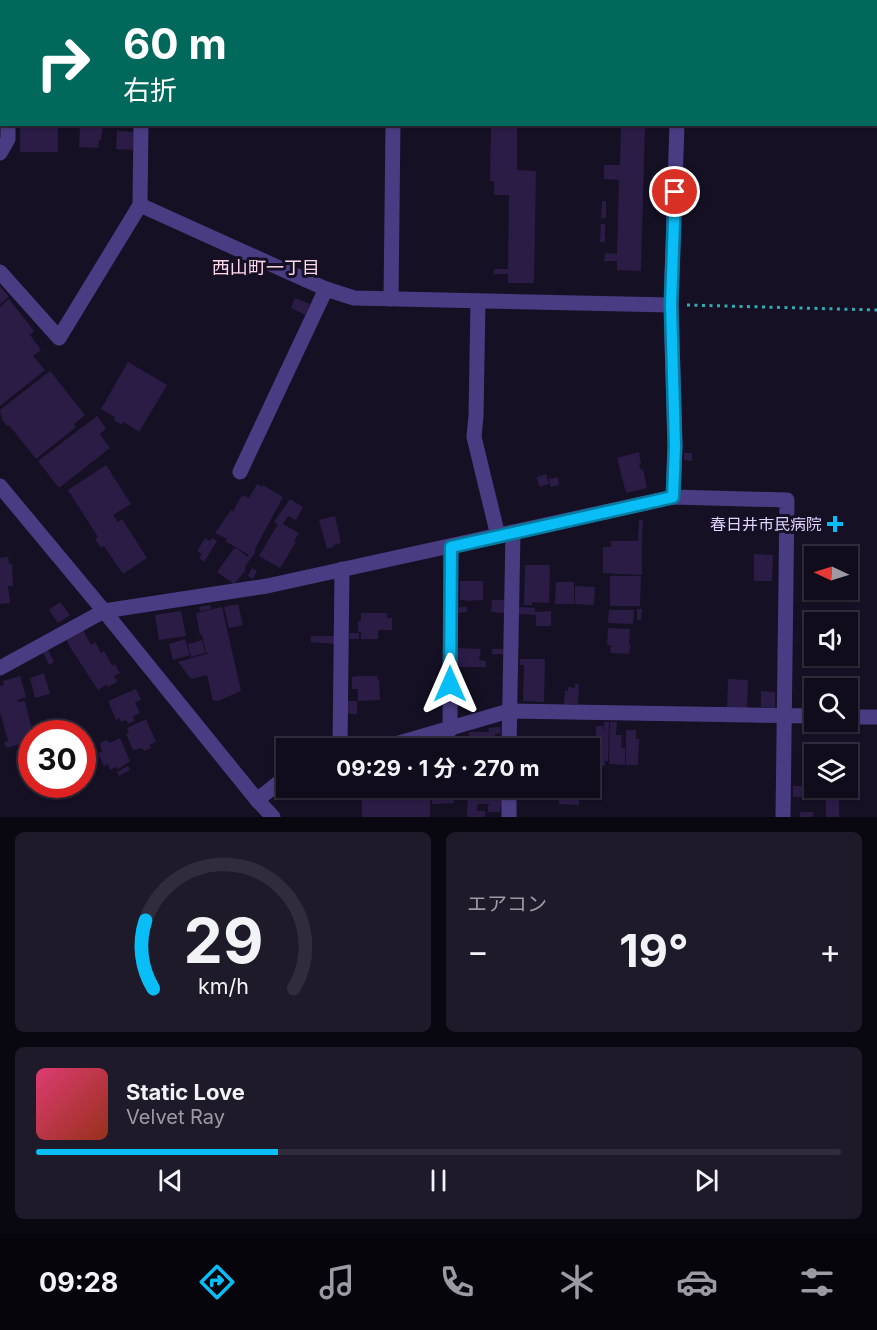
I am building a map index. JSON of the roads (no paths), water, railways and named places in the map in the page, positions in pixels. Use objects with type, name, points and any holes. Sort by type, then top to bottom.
[{"type":"street","points":[[0,153],[8,138],[8,126]]},
{"type":"street","points":[[0,272],[58,338],[140,205],[141,126]]},
{"type":"street","points":[[391,299],[393,126]]},
{"type":"street","points":[[673,497],[675,446],[671,305],[677,126]]},
{"type":"street","points":[[140,205],[326,289],[354,298],[671,305]]},
{"type":"street","points":[[240,472],[326,289]]},
{"type":"street","points":[[478,302],[474,437],[506,534],[509,738]]},
{"type":"street","points":[[0,486],[104,610],[256,800],[273,817]]},
{"type":"street","points":[[0,668],[104,610],[267,586],[673,497],[787,500],[783,817]]},
{"type":"street","points":[[450,730],[451,547]]},
{"type":"street","points":[[340,738],[342,569]]},
{"type":"street","points":[[420,738],[509,711],[804,716]]},
{"type":"street","points":[[858,717],[877,717]]},
{"type":"street","points":[[256,800],[276,785]]},
{"type":"street","points":[[509,798],[509,817]]},
{"type":"place","name":"春日井市民病院","points":[[835,524]]},
{"type":"district","name":"西山町一丁目","points":[[266,268]]}]
